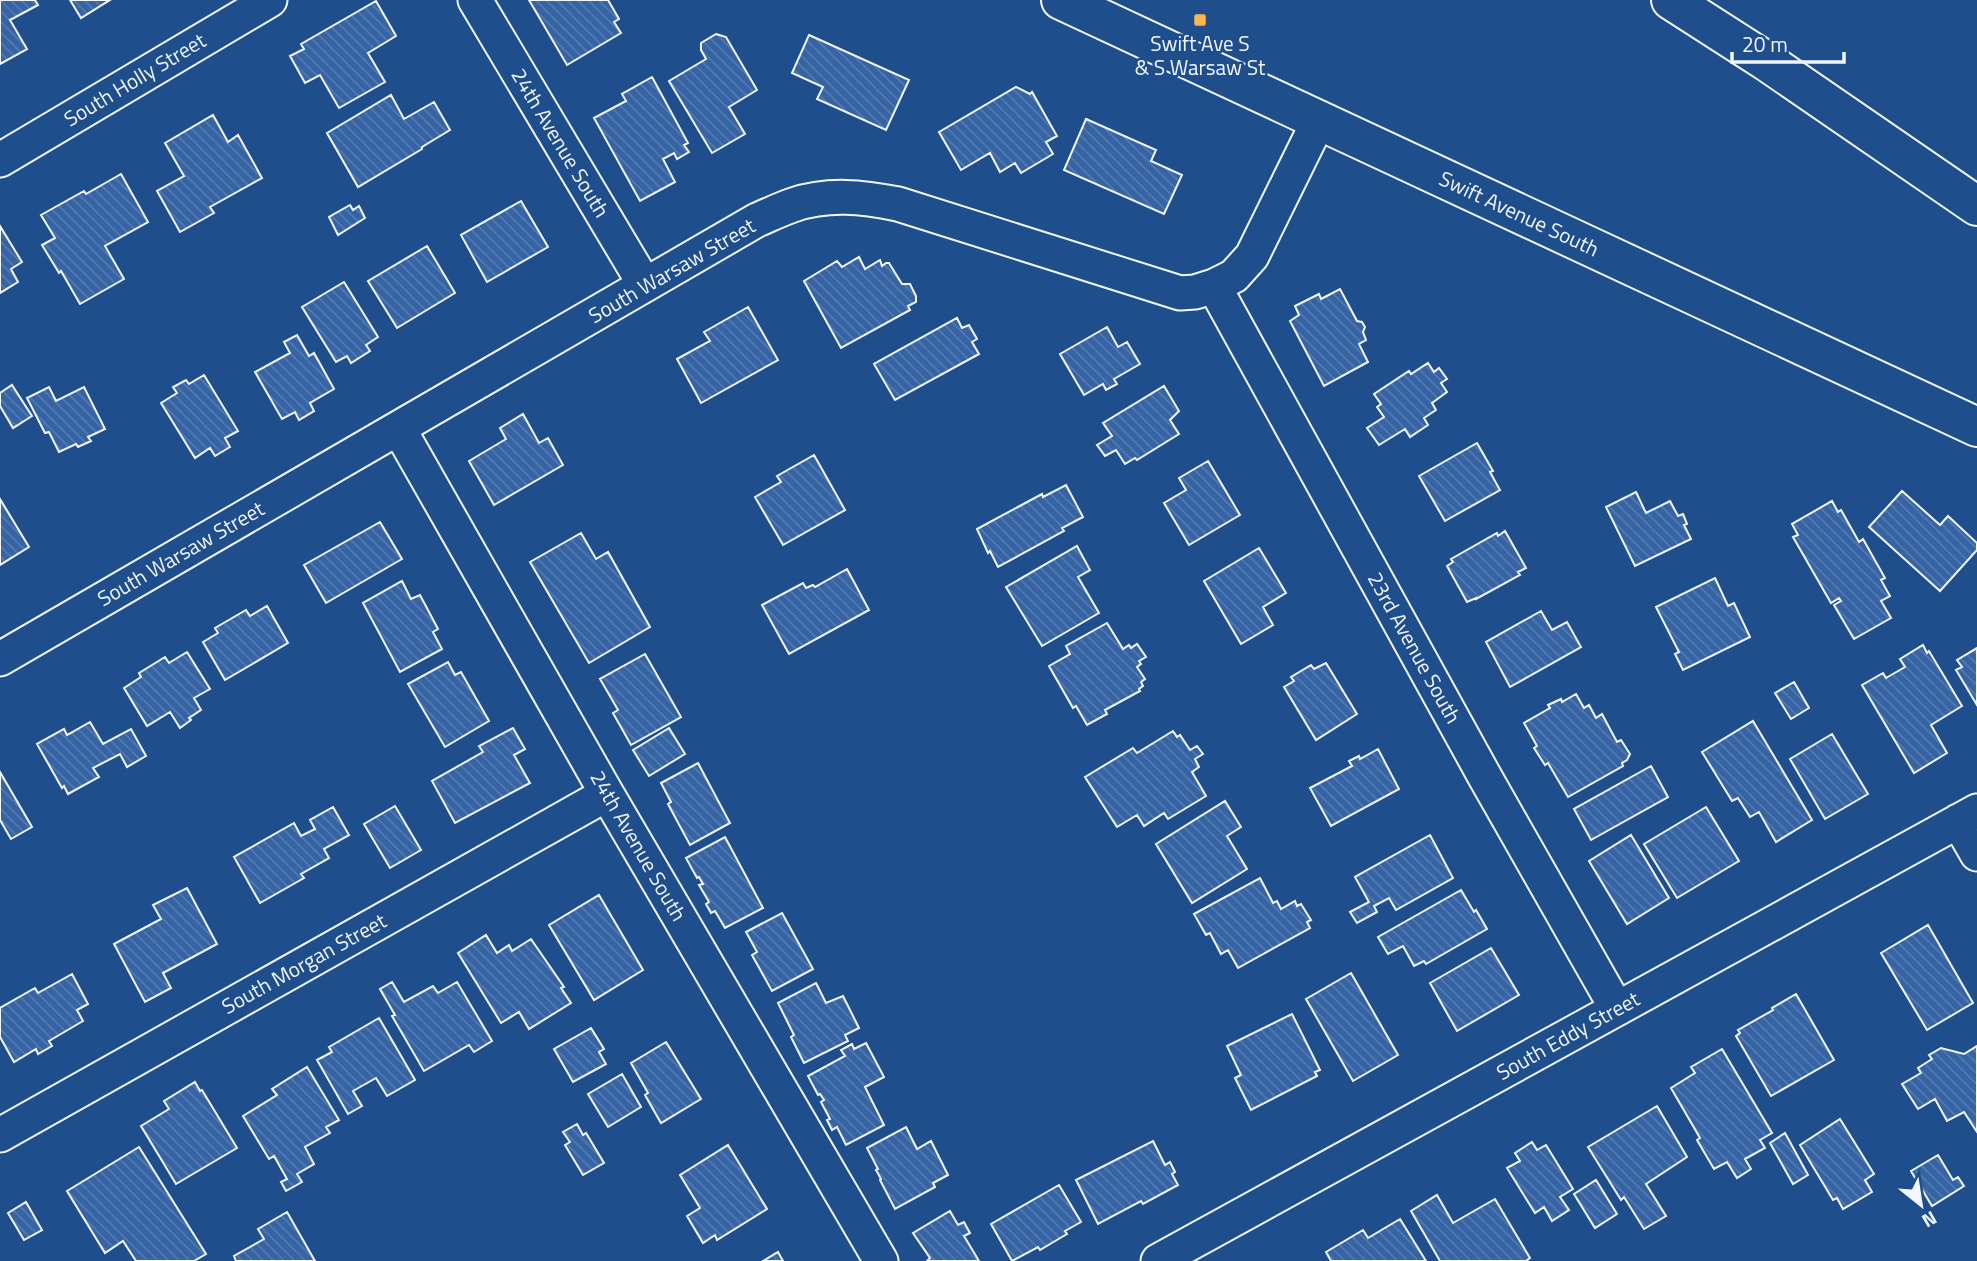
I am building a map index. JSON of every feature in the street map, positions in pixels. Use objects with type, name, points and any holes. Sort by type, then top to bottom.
[{"type":"main road","name":"Swift Avenue South","points":[[1061,0],[1977,428]]},
{"type":"main road","points":[[1671,0],[1766,61],[1977,206]]},
{"type":"street","name":"South Holly Street","points":[[0,160],[270,0]]},
{"type":"street","name":"24th Avenue South","points":[[475,0],[645,285]]},
{"type":"street","name":"South Warsaw Street","points":[[0,659],[757,220],[795,204],[823,198],[862,197],[898,204],[1180,292],[1195,292],[1234,276],[1252,256],[1319,120]]},
{"type":"street","name":"23rd Avenue South","points":[[1214,286],[1479,765],[1618,1009]]},
{"type":"street","name":"24th Avenue South","points":[[399,429],[607,794],[881,1261]]},
{"type":"street","name":"South Morgan Street","points":[[0,1135],[607,794]]},
{"type":"street","name":"South Eddy Street","points":[[1158,1261],[1968,816]]},
{"type":"street","points":[[1968,816],[1977,853]]},
{"type":"building","points":[[0,0],[35,0],[38,5],[10,20],[27,49],[0,64]]},
{"type":"building","points":[[70,0],[110,0],[81,18]]},
{"type":"building","points":[[529,0],[608,0],[619,19],[614,22],[621,33],[567,65]]},
{"type":"building","points":[[376,1],[396,36],[368,53],[385,82],[339,108],[320,75],[305,83],[290,56],[304,49],[301,44]]},
{"type":"building","points":[[716,34],[726,37],[757,90],[729,107],[745,134],[712,153],[669,81],[706,59],[701,43]]},
{"type":"building","points":[[809,35],[909,80],[886,130],[817,99],[823,87],[792,73]]},
{"type":"building","points":[[652,77],[688,143],[684,145],[689,152],[677,159],[674,153],[663,159],[675,182],[640,201],[594,118],[626,101],[622,94]]},
{"type":"building","points":[[1016,87],[1030,94],[1032,92],[1057,136],[1046,142],[1053,154],[1021,173],[1015,163],[1000,172],[990,153],[961,170],[939,132]]},
{"type":"building","points":[[391,95],[404,119],[434,102],[450,130],[358,187],[327,133]]},
{"type":"building","points":[[213,115],[228,142],[238,135],[262,178],[210,207],[214,213],[180,232],[157,191],[184,176],[165,143]]},
{"type":"building","points":[[1086,119],[1156,150],[1151,161],[1182,175],[1164,214],[1064,170]]},
{"type":"building","points":[[121,174],[148,222],[105,246],[124,279],[80,304],[42,245],[55,238],[41,215]]},
{"type":"building","points":[[521,201],[548,247],[487,282],[461,235]]},
{"type":"building","points":[[350,205],[353,210],[359,206],[365,218],[338,235],[329,217]]},
{"type":"building","points":[[0,226],[22,262],[11,269],[18,282],[0,293]]},
{"type":"building","points":[[427,246],[455,293],[397,328],[368,281]]},
{"type":"building","points":[[859,257],[865,269],[880,260],[882,266],[889,263],[902,284],[910,284],[916,302],[908,306],[910,310],[841,348],[804,281],[837,261],[842,267]]},
{"type":"building","points":[[344,282],[378,337],[366,345],[370,351],[351,363],[347,356],[336,362],[302,307]]},
{"type":"building","points":[[1340,289],[1357,321],[1362,322],[1365,327],[1363,332],[1366,340],[1359,344],[1368,362],[1324,386],[1290,321],[1299,315],[1295,306],[1319,294],[1321,299]]},
{"type":"building","points":[[748,307],[778,360],[701,403],[677,359],[710,341],[704,332]]},
{"type":"building","points":[[957,318],[962,328],[969,325],[977,339],[972,342],[979,354],[895,400],[874,364]]},
{"type":"building","points":[[1107,327],[1118,347],[1127,342],[1140,364],[1114,379],[1117,384],[1106,390],[1103,384],[1084,395],[1060,354]]},
{"type":"building","points":[[297,335],[309,356],[314,353],[334,389],[310,403],[314,411],[299,420],[295,412],[282,419],[255,372],[290,353],[284,342]]},
{"type":"building","points":[[1428,363],[1434,372],[1439,368],[1447,379],[1441,383],[1447,392],[1432,403],[1436,410],[1424,418],[1428,425],[1410,437],[1405,429],[1379,445],[1367,428],[1384,417],[1377,407],[1381,404],[1374,394],[1409,371],[1411,374]]},
{"type":"building","points":[[204,375],[238,431],[225,438],[230,447],[215,456],[210,448],[195,458],[161,403],[177,393],[173,387],[186,380],[189,384]]},
{"type":"building","points":[[12,385],[32,416],[13,428],[0,406],[0,393]]},
{"type":"building","points":[[1164,386],[1179,411],[1170,420],[1179,434],[1137,460],[1135,458],[1125,464],[1116,450],[1105,456],[1097,445],[1112,436],[1103,423]]},
{"type":"building","points":[[49,387],[56,401],[84,387],[105,429],[88,437],[91,441],[59,452],[49,432],[45,433],[27,398]]},
{"type":"building","points":[[523,414],[539,443],[548,438],[563,465],[494,505],[469,461],[506,439],[500,428]]},
{"type":"building","points":[[1477,443],[1500,490],[1445,521],[1419,476]]},
{"type":"building","points":[[814,455],[845,510],[783,545],[755,497],[781,482],[777,476]]},
{"type":"building","points":[[1208,461],[1240,515],[1189,545],[1164,503],[1186,490],[1179,478]]},
{"type":"building","points":[[1066,485],[1083,517],[1062,528],[1064,531],[998,567],[977,529],[1042,494],[1043,497]]},
{"type":"building","points":[[1902,491],[1940,525],[1948,516],[1977,543],[1977,550],[1940,591],[1869,527]]},
{"type":"building","points":[[1636,492],[1646,513],[1670,501],[1678,516],[1683,514],[1687,524],[1684,525],[1691,539],[1635,566],[1606,507]]},
{"type":"building","points":[[0,499],[29,547],[0,565]]},
{"type":"building","points":[[1832,501],[1838,512],[1841,510],[1859,542],[1863,539],[1885,578],[1881,580],[1890,596],[1881,601],[1891,618],[1854,639],[1834,605],[1841,601],[1839,598],[1831,603],[1793,537],[1798,535],[1792,524]]},
{"type":"building","points":[[380,522],[402,559],[326,603],[304,565]]},
{"type":"building","points":[[1505,531],[1526,568],[1518,572],[1520,575],[1467,602],[1447,566],[1453,562],[1451,559]]},
{"type":"building","points":[[581,533],[596,559],[608,552],[650,627],[589,663],[530,562]]},
{"type":"building","points":[[1077,546],[1090,570],[1078,577],[1099,613],[1042,646],[1006,587]]},
{"type":"building","points":[[1259,548],[1286,593],[1263,607],[1273,625],[1241,644],[1204,581]]},
{"type":"building","points":[[847,569],[869,610],[789,654],[762,605],[803,583],[806,588],[813,585],[815,587]]},
{"type":"building","points":[[1715,578],[1728,606],[1734,603],[1750,637],[1683,670],[1675,654],[1679,652],[1656,607]]},
{"type":"building","points":[[402,581],[411,599],[420,595],[438,629],[433,632],[442,649],[400,672],[363,603]]},
{"type":"building","points":[[267,606],[288,643],[225,680],[203,642],[218,633],[215,628],[246,610],[250,616]]},
{"type":"building","points":[[1541,611],[1552,630],[1567,622],[1581,647],[1510,687],[1486,642]]},
{"type":"building","points":[[1107,623],[1123,649],[1137,644],[1146,657],[1139,661],[1141,664],[1137,667],[1145,679],[1141,682],[1143,686],[1140,691],[1105,710],[1107,714],[1087,725],[1076,706],[1073,708],[1049,666],[1070,654],[1066,646]]},
{"type":"building","points":[[1923,645],[1962,706],[1931,725],[1947,753],[1914,773],[1862,685],[1883,673],[1886,678],[1905,667],[1900,659]]},
{"type":"building","points":[[1977,648],[1977,705],[1956,670],[1962,667],[1957,660]]},
{"type":"building","points":[[187,652],[210,689],[194,698],[201,710],[180,728],[170,712],[147,726],[124,688],[141,677],[139,673],[165,657],[169,663]]},
{"type":"building","points":[[645,654],[681,717],[631,745],[613,713],[618,710],[600,679]]},
{"type":"building","points":[[448,662],[455,675],[461,672],[489,721],[445,747],[408,684]]},
{"type":"building","points":[[1326,663],[1357,714],[1316,740],[1284,687],[1294,681],[1291,677],[1311,665],[1314,669]]},
{"type":"building","points":[[1794,682],[1809,708],[1791,719],[1775,693]]},
{"type":"building","points":[[1576,694],[1584,708],[1589,705],[1596,718],[1602,714],[1617,742],[1621,740],[1630,754],[1622,763],[1623,766],[1568,797],[1548,763],[1545,765],[1534,748],[1537,746],[1524,723],[1550,708],[1548,705],[1561,699],[1562,702]]},
{"type":"building","points":[[1753,721],[1812,820],[1776,842],[1759,812],[1750,817],[1738,798],[1732,801],[1702,752]]},
{"type":"building","points":[[90,722],[103,744],[131,729],[146,756],[127,767],[120,754],[93,768],[99,777],[68,794],[37,744],[64,729],[67,735]]},
{"type":"building","points":[[513,728],[525,749],[514,755],[530,783],[455,823],[432,781],[483,752],[479,746]]},
{"type":"building","points":[[669,728],[685,754],[649,776],[633,750]]},
{"type":"building","points":[[1173,731],[1177,737],[1180,735],[1190,750],[1197,746],[1203,754],[1195,759],[1199,767],[1192,772],[1206,796],[1168,819],[1164,813],[1144,826],[1137,815],[1117,827],[1085,777],[1133,748],[1137,753]]},
{"type":"building","points":[[1832,734],[1868,794],[1825,819],[1790,759]]},
{"type":"building","points":[[1378,749],[1399,789],[1331,826],[1310,788],[1352,766],[1349,761],[1359,756],[1360,759]]},
{"type":"building","points":[[698,763],[730,823],[690,845],[668,804],[671,802],[661,783]]},
{"type":"building","points":[[1651,766],[1668,797],[1591,840],[1574,809]]},
{"type":"building","points":[[0,772],[32,827],[11,839],[0,820]]},
{"type":"building","points":[[1225,801],[1241,827],[1227,836],[1247,869],[1192,903],[1156,844]]},
{"type":"building","points":[[395,806],[421,850],[390,868],[364,824]]},
{"type":"building","points":[[333,807],[349,835],[324,849],[329,858],[301,874],[304,878],[260,903],[234,857],[294,823],[301,836],[315,829],[310,820]]},
{"type":"building","points":[[1706,807],[1739,861],[1677,898],[1644,844]]},
{"type":"building","points":[[1430,835],[1453,878],[1396,910],[1389,898],[1374,906],[1377,912],[1357,923],[1350,912],[1369,902],[1355,877]]},
{"type":"building","points":[[1631,835],[1669,898],[1627,924],[1589,861]]},
{"type":"building","points":[[725,837],[763,908],[725,928],[715,911],[711,913],[706,904],[709,902],[699,885],[703,884],[686,858]]},
{"type":"building","points":[[1260,878],[1273,903],[1277,901],[1281,909],[1295,901],[1297,906],[1301,904],[1311,920],[1307,922],[1310,928],[1238,968],[1228,950],[1221,954],[1210,933],[1206,935],[1194,914]]},
{"type":"building","points":[[187,888],[217,944],[163,973],[171,988],[145,1002],[114,944],[161,919],[153,905]]},
{"type":"building","points":[[1461,890],[1487,929],[1426,964],[1424,961],[1414,966],[1403,946],[1388,954],[1378,937]]},
{"type":"building","points":[[599,895],[643,970],[594,1000],[549,925]]},
{"type":"building","points":[[782,913],[813,969],[772,991],[752,955],[757,952],[746,932]]},
{"type":"building","points":[[1928,925],[1973,1003],[1927,1030],[1881,953]]},
{"type":"building","points":[[486,935],[497,953],[509,945],[512,951],[531,939],[564,987],[561,988],[571,1003],[529,1029],[519,1012],[501,1023],[458,953]]},
{"type":"building","points":[[1491,948],[1519,995],[1457,1031],[1430,983]]},
{"type":"building","points":[[1351,973],[1398,1055],[1353,1081],[1306,999]]},
{"type":"building","points":[[72,974],[88,1004],[77,1010],[83,1021],[49,1041],[52,1046],[38,1054],[36,1049],[14,1062],[0,1037],[0,1008],[35,988],[38,993]]},
{"type":"building","points":[[392,982],[404,1002],[433,986],[438,993],[457,982],[492,1041],[474,1052],[469,1045],[424,1071],[392,1016],[395,1015],[380,989]]},
{"type":"building","points":[[816,983],[826,1003],[843,996],[859,1028],[845,1035],[848,1041],[804,1063],[778,1003]]},
{"type":"building","points":[[1796,994],[1834,1060],[1771,1096],[1736,1036],[1740,1033],[1738,1030]]},
{"type":"building","points":[[1292,1014],[1320,1070],[1315,1072],[1317,1076],[1251,1110],[1235,1078],[1241,1075],[1227,1046]]},
{"type":"building","points":[[379,1018],[415,1080],[387,1096],[376,1078],[353,1091],[362,1106],[348,1114],[317,1060],[332,1052],[329,1047]]},
{"type":"building","points":[[591,1028],[604,1049],[599,1052],[606,1064],[573,1082],[554,1049]]},
{"type":"building","points":[[666,1042],[701,1099],[661,1123],[631,1063]]},
{"type":"building","points":[[866,1043],[884,1077],[865,1087],[884,1125],[846,1145],[837,1127],[832,1130],[827,1120],[830,1119],[821,1102],[824,1100],[818,1095],[808,1076],[845,1056],[841,1050],[852,1044],[854,1049]]},
{"type":"building","points":[[1977,1046],[1977,1132],[1964,1112],[1947,1121],[1935,1099],[1918,1109],[1902,1084],[1921,1073],[1918,1068],[1932,1059],[1929,1055],[1941,1048],[1964,1054]]},
{"type":"building","points":[[1722,1049],[1772,1133],[1760,1140],[1765,1148],[1745,1159],[1751,1169],[1737,1178],[1727,1162],[1714,1169],[1697,1140],[1700,1138],[1671,1088],[1695,1073],[1691,1067]]},
{"type":"building","points":[[307,1067],[339,1120],[326,1127],[330,1133],[305,1147],[314,1164],[297,1174],[302,1182],[286,1191],[281,1182],[287,1179],[274,1156],[269,1159],[243,1116],[277,1095],[272,1089]]},
{"type":"building","points":[[622,1074],[641,1107],[608,1127],[588,1094]]},
{"type":"building","points":[[195,1082],[237,1148],[176,1184],[141,1126],[169,1109],[164,1101]]},
{"type":"building","points":[[1657,1106],[1687,1157],[1646,1184],[1666,1216],[1644,1229],[1624,1197],[1621,1200],[1588,1147]]},
{"type":"building","points":[[1840,1119],[1874,1174],[1865,1180],[1872,1192],[1843,1209],[1837,1198],[1833,1200],[1800,1145]]},
{"type":"building","points":[[577,1124],[583,1135],[586,1133],[604,1163],[583,1175],[565,1145],[570,1142],[563,1132]]},
{"type":"building","points":[[906,1127],[917,1149],[931,1141],[948,1175],[933,1183],[935,1187],[895,1209],[867,1148]]},
{"type":"building","points":[[1785,1133],[1808,1175],[1793,1184],[1770,1143]]},
{"type":"building","points":[[1153,1141],[1165,1165],[1170,1162],[1178,1185],[1098,1224],[1076,1180]]},
{"type":"building","points":[[1532,1142],[1537,1150],[1546,1145],[1573,1189],[1560,1197],[1569,1210],[1552,1221],[1544,1207],[1535,1213],[1507,1168],[1520,1161],[1515,1153]]},
{"type":"building","points":[[728,1145],[767,1209],[717,1240],[715,1235],[703,1243],[687,1216],[700,1208],[680,1175]]},
{"type":"building","points":[[139,1147],[206,1254],[194,1261],[136,1261],[123,1241],[105,1253],[67,1191]]},
{"type":"building","points":[[1938,1155],[1953,1180],[1958,1177],[1964,1186],[1932,1206],[1911,1171]]},
{"type":"building","points":[[1596,1180],[1617,1214],[1595,1228],[1574,1194]]},
{"type":"building","points":[[1059,1185],[1081,1222],[1040,1250],[1038,1247],[1012,1261],[991,1224]]},
{"type":"building","points":[[1437,1195],[1453,1223],[1495,1199],[1530,1258],[1526,1261],[1440,1261],[1411,1211]]},
{"type":"building","points":[[26,1202],[42,1230],[24,1240],[8,1213]]},
{"type":"building","points":[[950,1211],[958,1225],[964,1222],[970,1233],[964,1236],[979,1261],[927,1261],[930,1258],[913,1233]]},
{"type":"building","points":[[287,1212],[315,1261],[236,1261],[234,1256],[264,1239],[258,1229]]},
{"type":"building","points":[[1400,1219],[1426,1261],[1331,1261],[1326,1252],[1363,1230],[1368,1238]]},
{"type":"building","points":[[778,1252],[783,1261],[763,1261]]},
{"type":"place","name":"Swift Ave S & S Warsaw St","points":[[1200,20]]}]
